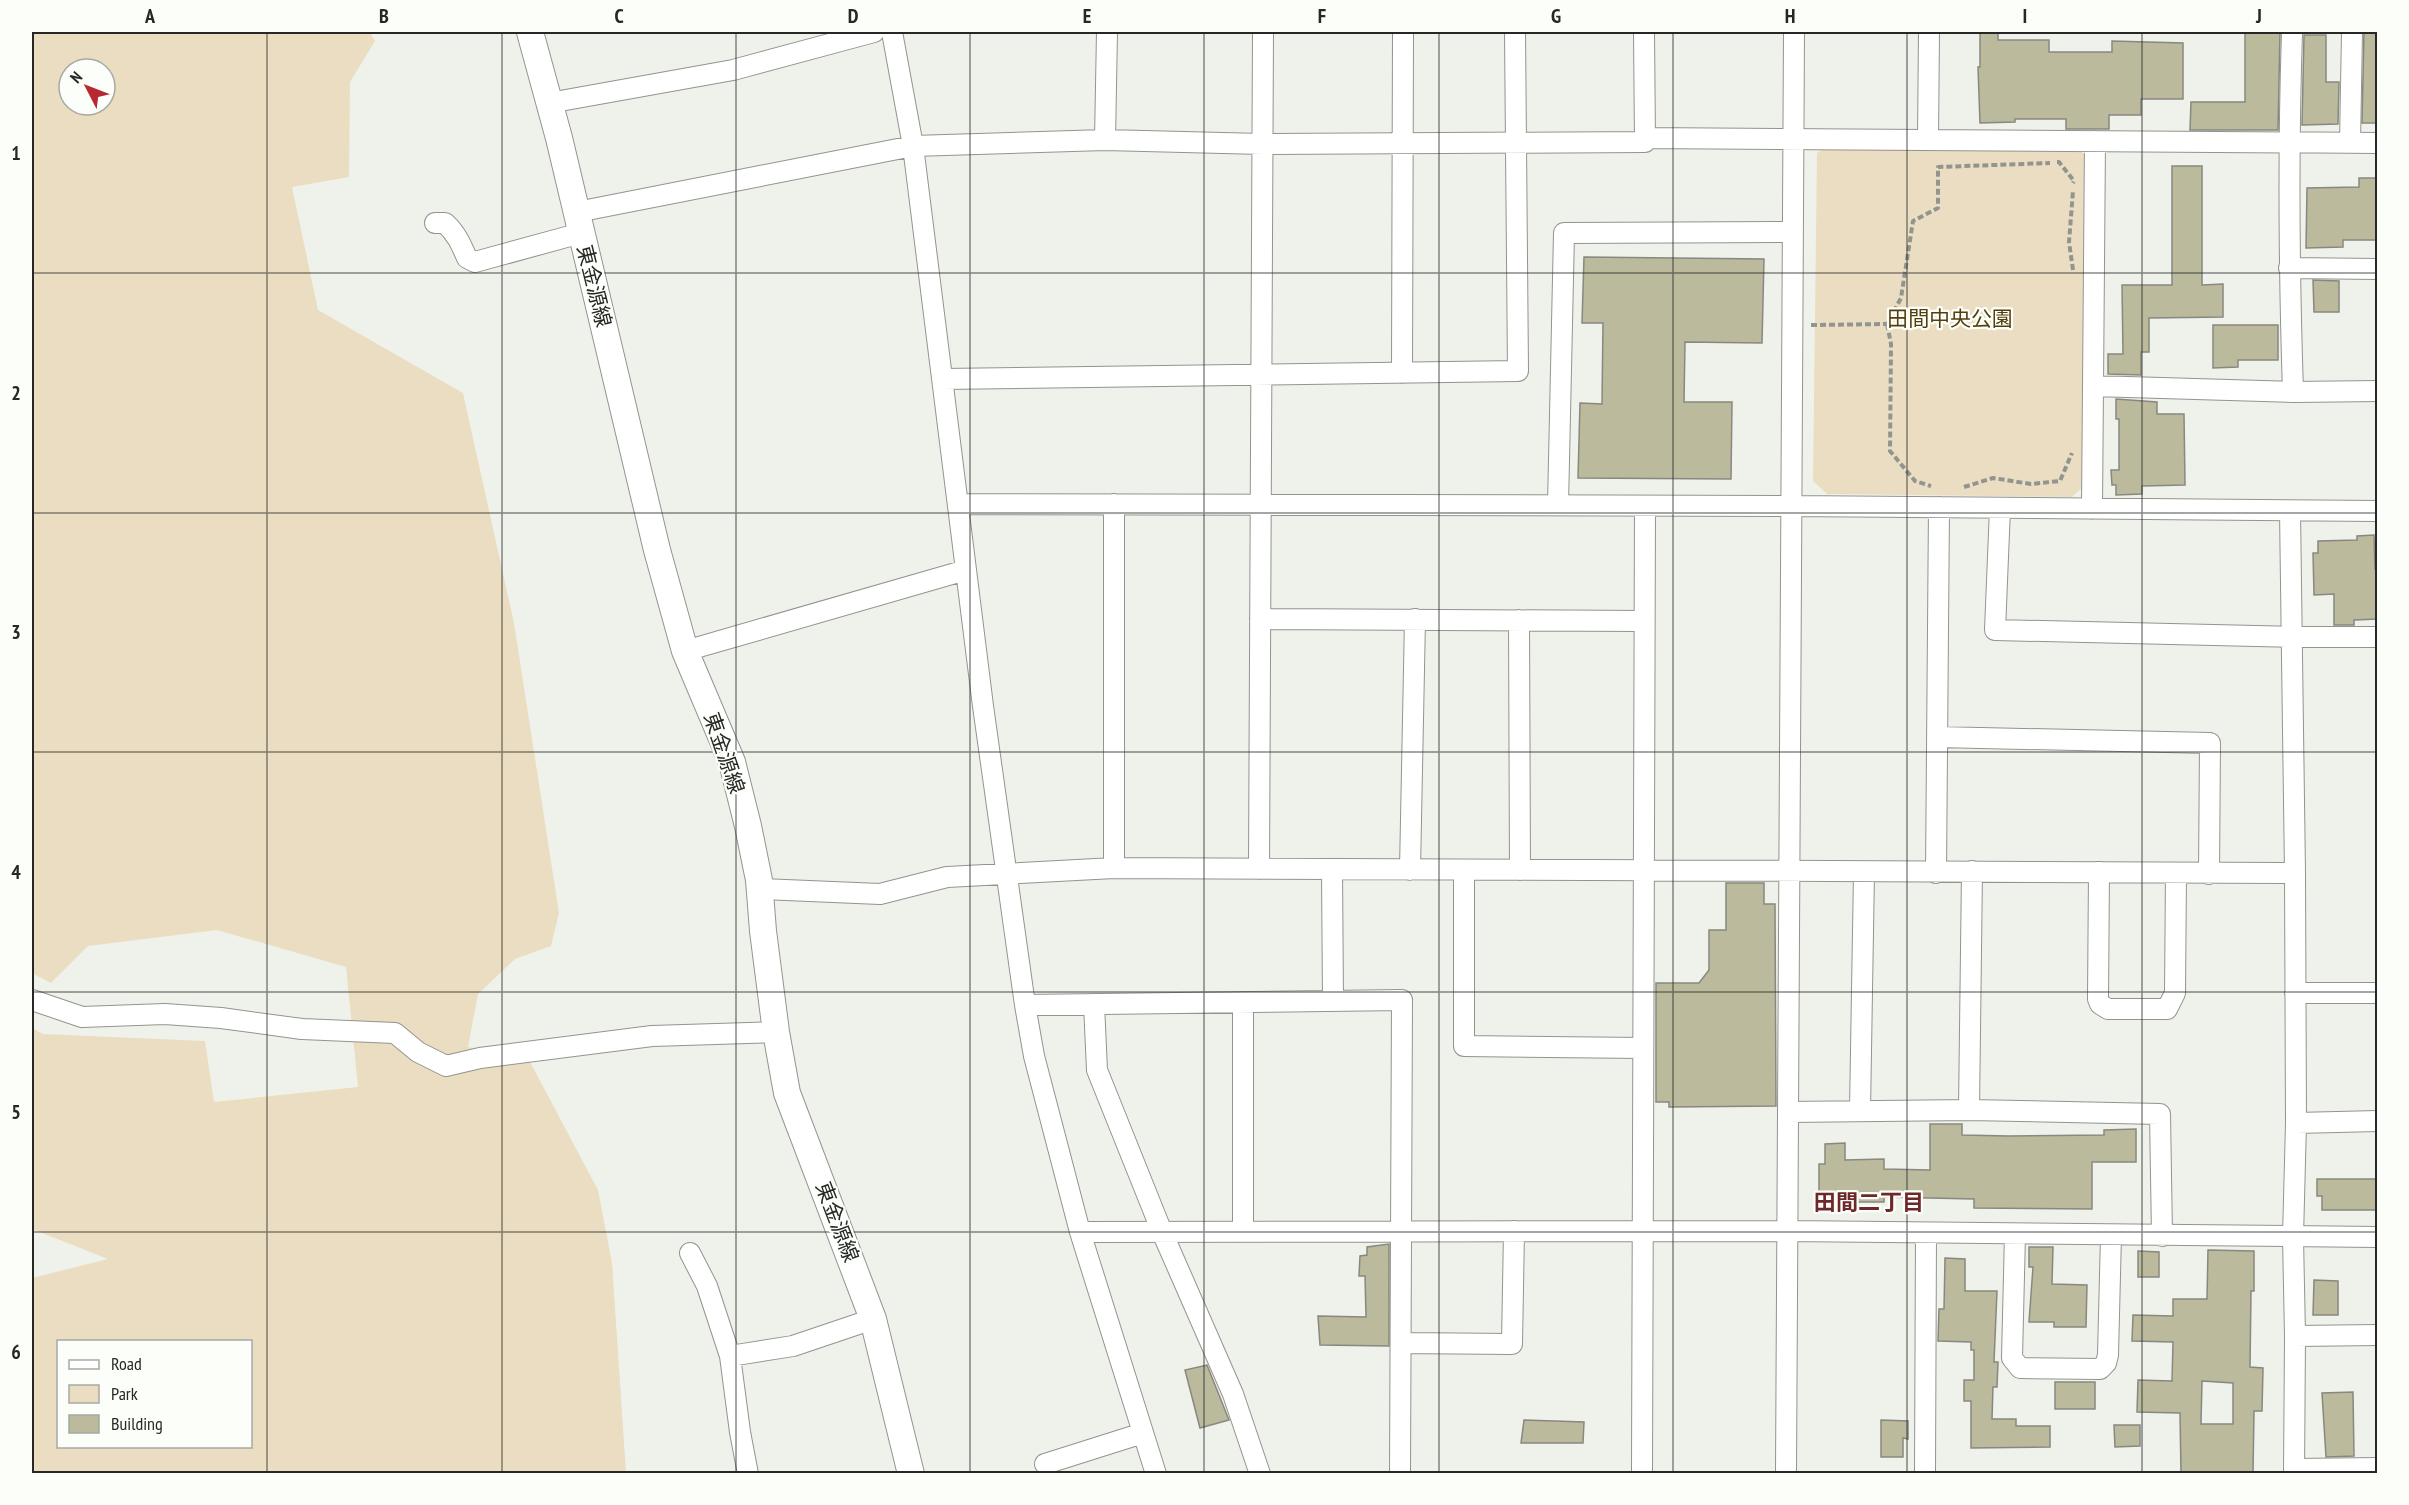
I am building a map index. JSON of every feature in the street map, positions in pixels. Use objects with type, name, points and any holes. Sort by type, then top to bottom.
[{"type":"main road","name":"東金源線","points":[[530,32],[579,223],[657,550],[685,651],[732,762],[748,826],[760,889],[776,1032],[787,1093],[873,1319],[911,1473]]},
{"type":"street","points":[[549,103],[733,70],[874,32]]},
{"type":"street","points":[[892,32],[913,146],[1005,874],[1034,1056],[1080,1232],[1156,1473]]},
{"type":"street","points":[[1105,140],[1107,32]]},
{"type":"street","points":[[1259,869],[1263,32]]},
{"type":"street","points":[[1402,373],[1403,32]]},
{"type":"street","points":[[943,379],[1518,371],[1515,32]]},
{"type":"street","points":[[435,223],[445,223],[450,227],[456,233],[467,258],[475,262],[579,223],[913,146],[1105,140],[1262,144],[1645,142],[1644,32]]},
{"type":"street","points":[[1786,1473],[1794,32]]},
{"type":"street","points":[[1928,139],[1929,32]]},
{"type":"street","points":[[2292,32],[2289,268],[2293,392]]},
{"type":"street","points":[[2350,143],[2352,32]]},
{"type":"street","points":[[1645,138],[2378,143]]},
{"type":"street","points":[[2092,509],[2095,141]]},
{"type":"street","points":[[1558,506],[1564,233],[1793,232]]},
{"type":"street","points":[[2289,268],[2378,269]]},
{"type":"street","points":[[2094,386],[2293,392],[2378,391]]},
{"type":"street","points":[[959,504],[1791,506],[2378,511]]},
{"type":"street","points":[[1114,504],[1114,868]]},
{"type":"street","points":[[1641,1473],[1645,506]]},
{"type":"street","points":[[1936,873],[1939,507]]},
{"type":"street","points":[[2000,508],[1995,630],[2378,637]]},
{"type":"street","points":[[2290,511],[2294,637],[2295,873],[2296,1123],[2292,1237],[2295,1336],[2294,1472],[2378,1468]]},
{"type":"street","points":[[685,651],[966,570]]},
{"type":"street","points":[[1260,619],[1644,621]]},
{"type":"street","points":[[1410,870],[1414,619]]},
{"type":"street","points":[[1519,620],[1520,870]]},
{"type":"street","points":[[1937,737],[2210,743],[2209,874]]},
{"type":"street","points":[[760,889],[880,894],[947,877],[1114,868],[2295,873]]},
{"type":"street","points":[[1332,869],[1333,1001]]},
{"type":"street","points":[[1464,870],[1464,1046],[1643,1048]]},
{"type":"street","points":[[1969,1110],[1971,871]]},
{"type":"street","points":[[1860,1111],[1864,872]]},
{"type":"street","points":[[2099,872],[2098,999],[2102,1006],[2120,1009],[2167,1009],[2172,1002],[2175,993],[2176,873]]},
{"type":"street","points":[[2295,993],[2378,993]]},
{"type":"street","points":[[32,1000],[82,1017],[165,1014],[220,1018],[302,1029],[395,1033],[418,1053],[446,1066],[480,1058],[652,1036],[776,1032]]},
{"type":"street","points":[[1025,1005],[1402,1000],[1403,1230],[1400,1473]]},
{"type":"street","points":[[1243,1002],[1243,1231]]},
{"type":"street","points":[[1094,1004],[1097,1070],[1162,1232],[1233,1394],[1260,1473]]},
{"type":"street","points":[[1788,1112],[1969,1110],[2160,1114],[2162,1236]]},
{"type":"street","points":[[2296,1123],[2378,1121]]},
{"type":"street","points":[[1402,1343],[1512,1344],[1514,1231]]},
{"type":"street","points":[[1080,1232],[1787,1231],[2378,1237]]},
{"type":"street","points":[[1925,1473],[1926,1233]]},
{"type":"street","points":[[2015,1234],[2012,1358],[2020,1368],[2100,1369],[2106,1363],[2108,1355],[2111,1235]]},
{"type":"street","points":[[690,1252],[707,1286],[730,1356],[748,1473]]},
{"type":"street","points":[[730,1356],[793,1346],[873,1319]]},
{"type":"street","points":[[2295,1336],[2378,1335]]},
{"type":"street","points":[[1045,1464],[1143,1433]]},
{"type":"path","points":[[1933,486],[1915,481],[1890,451],[1891,344],[1887,324],[1901,298],[1912,221],[1938,208],[1938,167],[2059,162],[2074,181],[2069,242],[2074,278]]},
{"type":"path","points":[[1792,325],[1887,324]]},
{"type":"path","points":[[1961,488],[1993,477],[2031,484],[2060,480],[2073,451]]},
{"type":"green space","points":[[32,32],[370,32],[375,41],[350,82],[349,177],[292,187],[318,310],[463,393],[514,623],[559,913],[551,946],[515,959],[478,994],[468,1047],[529,1060],[598,1190],[612,1263],[626,1473],[32,1473],[32,1278],[108,1259],[32,1229],[32,1028],[43,1034],[205,1041],[214,1102],[358,1087],[346,967],[217,930],[88,946],[51,983],[32,973]]},
{"type":"green space","name":"田間中央公園","points":[[2076,146],[2086,157],[2084,486],[2072,497],[1827,494],[1813,481],[1817,153],[1825,148]]},
{"type":"building","points":[[1980,32],[1998,32],[1998,40],[2049,40],[2049,52],[2112,52],[2112,41],[2183,43],[2183,99],[2141,99],[2141,115],[2109,115],[2109,129],[2066,129],[2066,119],[2015,119],[2015,122],[1980,123],[1978,67],[1980,67]]},
{"type":"building","points":[[2245,32],[2280,32],[2278,130],[2190,130],[2191,102],[2245,102]]},
{"type":"building","points":[[2364,32],[2378,32],[2378,123],[2362,123]]},
{"type":"building","points":[[2304,35],[2326,35],[2326,82],[2339,82],[2338,124],[2302,125]]},
{"type":"building","points":[[2172,166],[2202,166],[2202,285],[2223,284],[2223,317],[2149,318],[2149,352],[2141,352],[2141,375],[2108,374],[2108,354],[2123,354],[2122,285],[2172,285]]},
{"type":"building","points":[[2359,178],[2378,178],[2378,240],[2343,240],[2343,247],[2306,248],[2307,188],[2359,187]]},
{"type":"building","points":[[1584,257],[1764,259],[1762,343],[1685,342],[1684,402],[1732,402],[1731,479],[1578,478],[1580,403],[1602,404],[1603,323],[1582,323]]},
{"type":"building","points":[[2313,280],[2339,281],[2339,312],[2314,312]]},
{"type":"building","points":[[2213,325],[2278,325],[2278,360],[2238,360],[2238,367],[2213,368]]},
{"type":"building","points":[[2116,399],[2157,402],[2157,414],[2184,414],[2185,485],[2142,486],[2142,494],[2116,495],[2116,485],[2112,485],[2111,470],[2119,470],[2119,419],[2116,419]]},
{"type":"building","points":[[2374,535],[2375,569],[2378,569],[2378,619],[2354,620],[2354,625],[2334,625],[2334,594],[2314,595],[2313,553],[2318,553],[2318,541],[2357,540],[2357,536]]},
{"type":"building","points":[[1726,883],[1764,883],[1764,904],[1775,904],[1776,1106],[1669,1107],[1669,1102],[1656,1102],[1656,983],[1699,983],[1709,970],[1709,930],[1726,930]]},
{"type":"building","points":[[1930,1124],[1962,1124],[1962,1135],[2104,1135],[2104,1130],[2136,1129],[2136,1162],[2092,1162],[2092,1209],[1974,1208],[1974,1199],[1884,1197],[1884,1202],[1819,1202],[1819,1164],[1825,1164],[1825,1144],[1845,1143],[1845,1160],[1884,1159],[1884,1169],[1930,1170]]},
{"type":"building","points":[[2317,1179],[2378,1179],[2378,1210],[2322,1210],[2322,1196],[2317,1196]]},
{"type":"building","points":[[1389,1244],[1389,1346],[1320,1345],[1318,1316],[1366,1317],[1365,1276],[1359,1276],[1360,1256],[1367,1255],[1367,1247]]},
{"type":"building","points":[[2029,1247],[2053,1247],[2052,1284],[2087,1285],[2086,1327],[2054,1327],[2054,1322],[2029,1322],[2033,1267],[2029,1267]]},
{"type":"building","points":[[2208,1250],[2254,1251],[2250,1367],[2263,1368],[2262,1411],[2254,1411],[2253,1473],[2181,1473],[2180,1413],[2137,1412],[2138,1380],[2172,1381],[2173,1342],[2132,1341],[2133,1315],[2173,1316],[2173,1299],[2207,1299]],"holes":[[[2202,1381],[2233,1383],[2233,1424],[2201,1424]]]},
{"type":"building","points":[[2138,1251],[2159,1252],[2159,1277],[2138,1277]]},
{"type":"building","points":[[1945,1258],[1965,1259],[1965,1291],[1997,1291],[1994,1362],[1998,1362],[1997,1387],[1993,1387],[1992,1419],[2016,1419],[2016,1426],[2050,1426],[2050,1447],[1971,1448],[1971,1401],[1964,1401],[1964,1380],[1974,1380],[1974,1350],[1971,1350],[1971,1342],[1938,1341],[1939,1309],[1944,1309]]},
{"type":"building","points":[[2314,1280],[2338,1281],[2338,1315],[2313,1315]]},
{"type":"building","points":[[1207,1365],[1229,1420],[1200,1428],[1185,1370]]},
{"type":"building","points":[[2055,1382],[2095,1382],[2095,1409],[2055,1409]]},
{"type":"building","points":[[2353,1392],[2354,1456],[2326,1457],[2322,1393]]},
{"type":"building","points":[[1524,1420],[1584,1422],[1583,1443],[1521,1443]]},
{"type":"building","points":[[1881,1420],[1908,1421],[1908,1439],[1903,1438],[1903,1457],[1881,1457]]},
{"type":"building","points":[[2114,1425],[2140,1425],[2140,1446],[2115,1447]]},
{"type":"district","name":"田間二丁目","points":[[1869,1202]]}]
